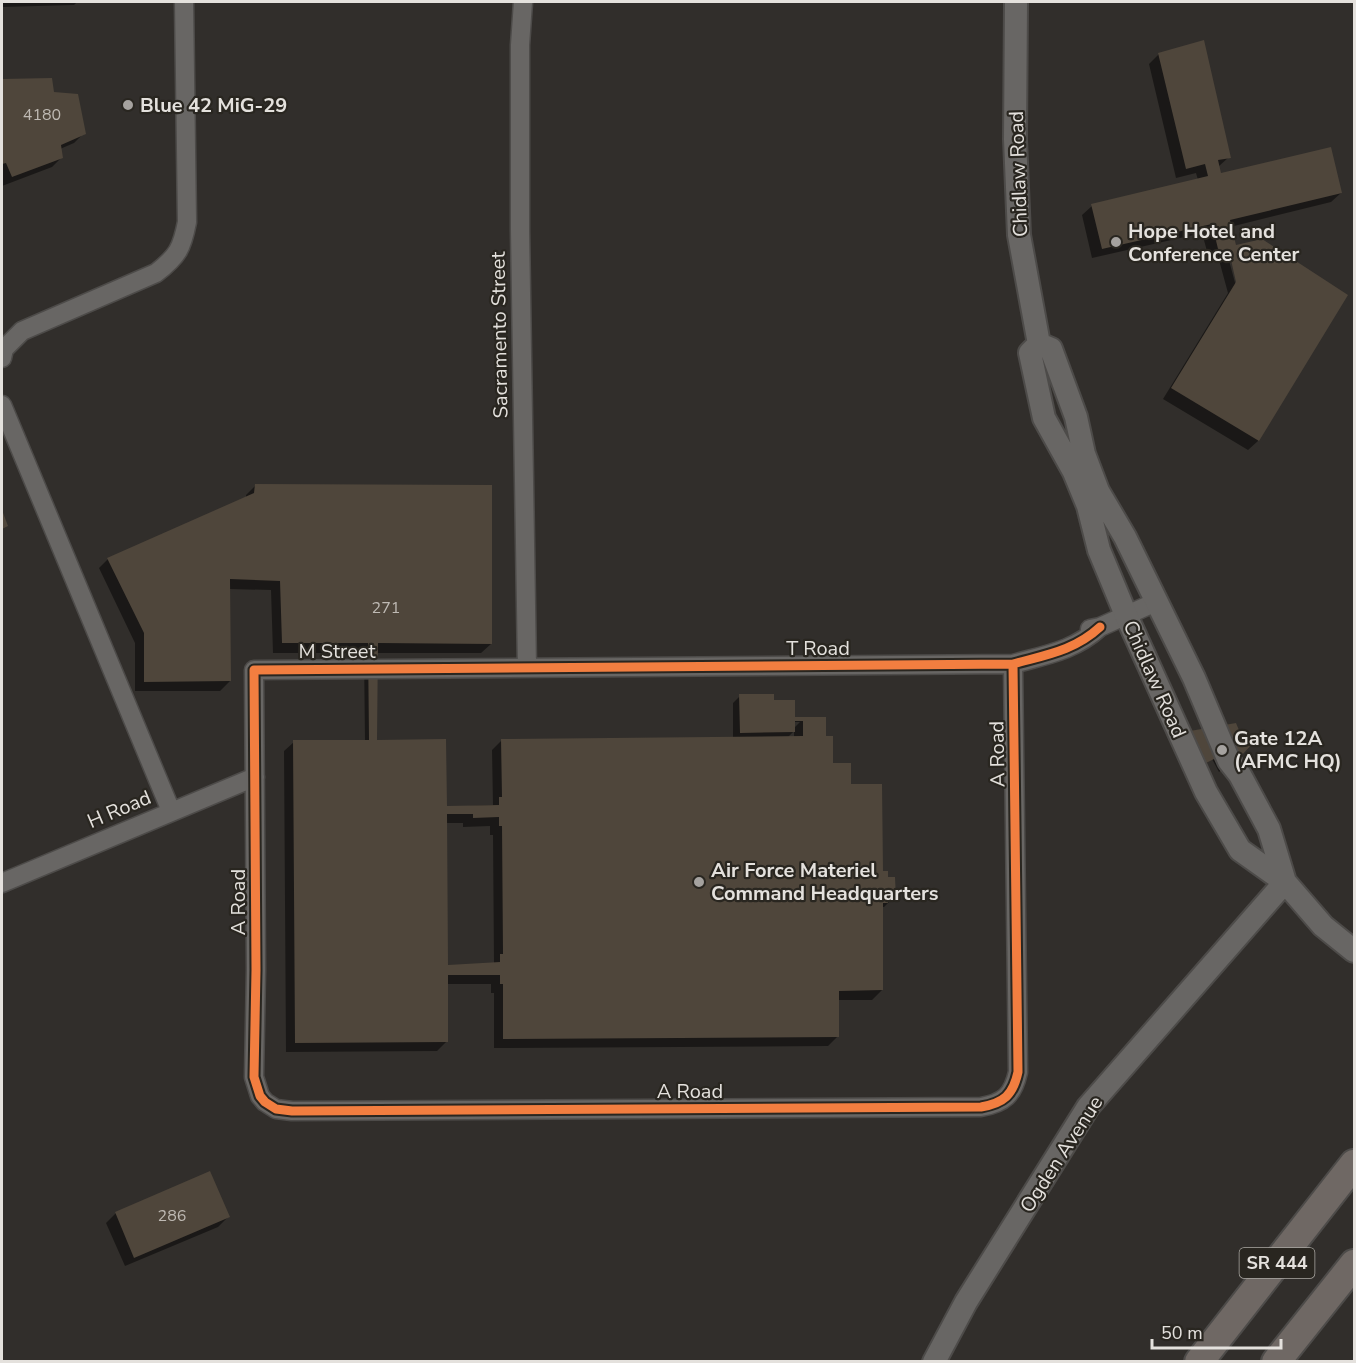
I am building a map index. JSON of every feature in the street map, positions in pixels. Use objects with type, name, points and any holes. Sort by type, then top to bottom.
[{"type":"main road","name":"SR 444","points":[[1198,1362],[1354,1164]]},
{"type":"main road","name":"SR 444","points":[[1276,1362],[1354,1264]]},
{"type":"street","points":[[2,352],[22,331],[156,273],[172,261],[183,245],[187,222],[184,2]]},
{"type":"street","name":"Sacramento Street","points":[[523,2],[520,45],[520,230],[527,668]]},
{"type":"street","name":"Chidlaw Road","points":[[1016,2],[1015,139],[1019,235],[1039,344]]},
{"type":"street","name":"Chidlaw Road","points":[[1039,344],[1052,349],[1076,417],[1084,454],[1098,491],[1125,537],[1204,698],[1220,717],[1238,758],[1240,775],[1269,829],[1285,882]]},
{"type":"street","name":"Chidlaw Road","points":[[1039,344],[1030,353],[1044,418],[1074,472],[1099,550],[1201,782],[1240,850],[1285,882]]},
{"type":"street","points":[[2,405],[171,811]]},
{"type":"street","points":[[1022,662],[1044,648],[1083,630],[1100,627],[1156,602]]},
{"type":"street","name":"T Road","points":[[527,668],[1022,662]]},
{"type":"street","name":"A Road","points":[[255,777],[254,1077],[260,1096],[276,1109],[292,1111],[981,1107],[994,1105],[1006,1098],[1015,1087],[1018,1072],[1022,662]]},
{"type":"street","name":"M Street","points":[[255,777],[254,670],[527,668]]},
{"type":"street","name":"H Road","points":[[2,883],[255,777]]},
{"type":"street","points":[[1285,882],[1323,926],[1354,951]]},
{"type":"street","name":"Ogden Avenue","points":[[934,1362],[966,1302],[1088,1107],[1285,882]]},
{"type":"building","name":"Hope Hotel and Conference Center","points":[[1204,40],[1231,158],[1218,160],[1221,173],[1331,147],[1342,193],[1230,220],[1236,245],[1262,239],[1348,295],[1259,441],[1171,388],[1236,282],[1229,251],[1219,253],[1212,224],[1102,249],[1091,204],[1208,176],[1205,164],[1186,169],[1158,53]]},
{"type":"building","points":[[52,78],[54,92],[78,94],[86,134],[61,145],[63,158],[12,177],[6,163],[2,164],[2,79]]},
{"type":"building","name":"Air Force Materiel Command Headquarters","points":[[255,484],[492,485],[492,644],[378,643],[377,740],[446,739],[447,806],[499,805],[499,797],[502,797],[501,739],[803,736],[803,721],[795,721],[795,732],[740,733],[739,694],[774,694],[774,700],[795,700],[795,717],[826,717],[826,736],[833,736],[833,763],[851,763],[851,784],[882,784],[883,871],[888,871],[888,877],[895,877],[896,898],[888,898],[888,903],[883,903],[883,990],[839,991],[839,1037],[503,1039],[503,984],[500,984],[500,975],[448,975],[448,1042],[295,1043],[293,740],[369,740],[368,643],[282,643],[280,581],[230,579],[231,681],[144,682],[144,633],[107,558],[254,493]],"holes":[[[447,814],[473,814],[473,818],[499,817],[499,826],[502,826],[503,954],[500,954],[500,962],[448,965]]]},
{"type":"building","points":[[2,510],[8,526],[2,529]]},
{"type":"building","name":"Gate 12A (AFMC HQ)","points":[[1236,723],[1241,735],[1249,733],[1253,743],[1221,772],[1214,759],[1204,764],[1190,731]]},
{"type":"building","points":[[210,1171],[230,1217],[134,1258],[115,1212]]},
{"type":"cycle path","points":[[1013,664],[1018,1072],[1010,1092],[996,1103],[981,1107],[292,1111],[276,1109],[260,1096],[254,1077],[256,970],[254,670],[1013,664],[1069,647],[1100,627]]},
{"type":"place","name":"Blue 42 MiG-29","points":[[128,105]]},
{"type":"place","name":"Hope Hotel and Conference Center","points":[[1116,242]]},
{"type":"place","name":"Gate 12A (AFMC HQ)","points":[[1222,750]]},
{"type":"place","name":"Air Force Materiel Command Headquarters","points":[[699,882]]}]
